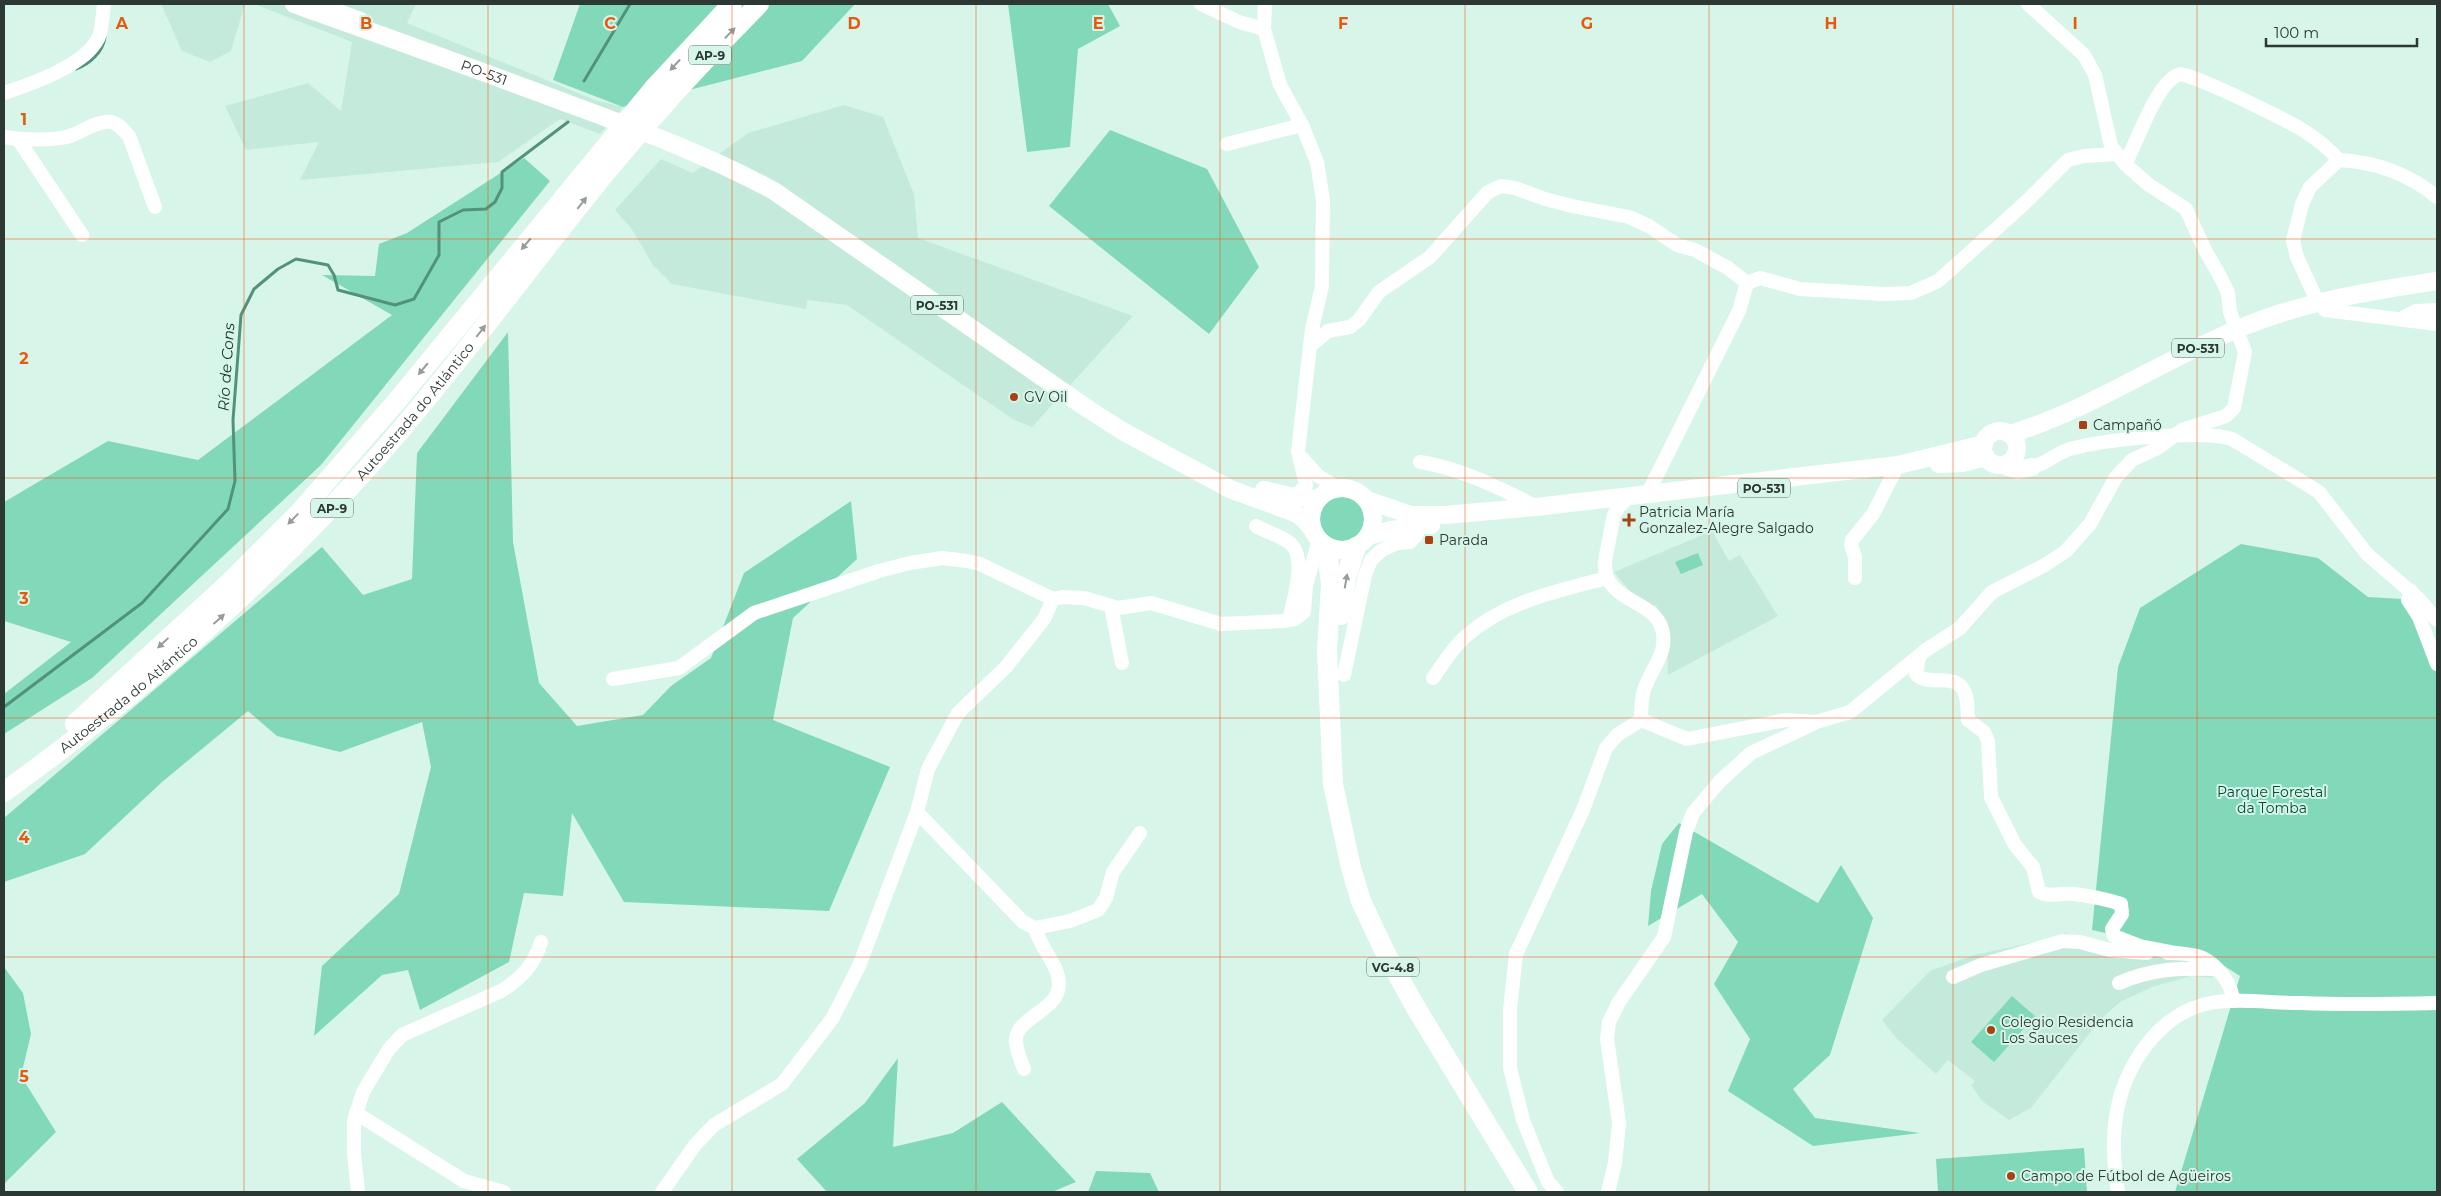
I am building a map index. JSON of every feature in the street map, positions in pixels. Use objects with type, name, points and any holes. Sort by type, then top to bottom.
[{"type":"highway","name":"Autoestrada do Atlántico","points":[[4,792],[99,721],[178,656],[246,594],[334,506],[437,387],[599,168],[654,88],[732,4]]},
{"type":"highway","name":"Autoestrada do Atlántico","points":[[4,778],[84,716],[228,584],[298,514],[599,168],[662,107],[759,4]]},
{"type":"highway","name":"VG-4.8","points":[[1319,539],[1330,571],[1327,650],[1333,784],[1341,829],[1361,901],[1385,952],[1416,1008],[1528,1192]]},
{"type":"highway","name":"VG-4.8","points":[[1330,716],[1346,577],[1362,542]]},
{"type":"main road","name":"PO-531","points":[[294,4],[675,144],[774,191],[1088,409],[1131,436],[1230,489],[1295,513],[1305,520],[1319,539],[1343,550],[1362,542],[1425,525],[1615,507],[1778,487],[1940,464],[1962,463],[1984,451],[1994,432],[2012,449],[2235,340],[2353,293],[2437,281]]},
{"type":"main road","name":"PO-531","points":[[2321,307],[2437,290]]},
{"type":"main road","points":[[1984,451],[1993,464],[2012,449],[2018,470],[2032,467]]},
{"type":"main road","name":"PO-531","points":[[1197,470],[1295,497],[1319,498],[1339,488],[1354,490],[1367,500],[1411,515],[1445,515],[1536,507],[1653,490],[1898,465],[1984,451]]},
{"type":"main road","points":[[1319,498],[1311,515],[1319,539]]},
{"type":"main road","points":[[1362,542],[1373,522],[1371,506],[1367,500]]},
{"type":"street","points":[[4,93],[66,68],[91,50],[100,35],[104,4]]},
{"type":"street","name":"PO-531","points":[[282,4],[386,44],[599,115]]},
{"type":"street","name":"PO-531","points":[[320,4],[493,67],[599,115]]},
{"type":"street","points":[[1201,4],[1239,22],[1264,29]]},
{"type":"street","points":[[1265,4],[1264,29],[1280,85],[1302,125],[1317,162],[1323,200],[1322,286],[1310,346],[1298,451],[1306,485],[1295,497]]},
{"type":"street","points":[[1608,1192],[1615,1163],[1619,1123],[1607,1039],[1609,1022],[1619,1002],[1664,937],[1686,832],[1693,813],[1720,781],[1751,753],[1816,722],[1850,712],[1919,657],[1960,628],[1992,592],[2045,565],[2066,551],[2090,524],[2116,476],[2132,460],[2158,448],[2171,436],[2182,430],[2226,416],[2234,408],[2245,352],[2230,312],[2228,293],[2204,250],[2186,209],[2149,185],[2121,159],[2111,146],[2095,75],[2084,54],[2028,4]]},
{"type":"street","points":[[2121,159],[2155,100],[2170,79],[2181,74],[2212,85],[2285,119],[2324,143],[2339,160]]},
{"type":"street","points":[[11,138],[68,137],[102,122],[111,122],[121,127],[129,136],[156,207]]},
{"type":"street","points":[[1227,144],[1302,125]]},
{"type":"street","points":[[11,138],[82,236]]},
{"type":"street","points":[[1747,283],[1760,278],[1800,289],[1883,294],[1911,293],[1938,281],[2025,203],[2068,160],[2084,156],[2121,159]]},
{"type":"street","points":[[2437,197],[2403,175],[2364,161],[2339,160],[2310,187],[2302,204],[2293,241],[2297,256],[2321,307],[2437,324]]},
{"type":"street","points":[[1310,346],[1328,331],[1350,327],[1358,320],[1378,292],[1430,256],[1494,187],[1501,186],[1572,206],[1629,217],[1649,226],[1677,245],[1695,250],[1728,268],[1747,283]]},
{"type":"street","points":[[1653,490],[1739,311],[1747,283]]},
{"type":"street","points":[[2401,318],[2416,311],[2437,310]]},
{"type":"street","points":[[2032,467],[2041,466],[2066,450],[2075,448],[2171,436],[2210,435],[2226,437],[2319,492],[2367,554],[2430,608],[2437,620]]},
{"type":"street","points":[[1298,451],[1312,471],[1339,488]]},
{"type":"street","points":[[1420,462],[1442,465],[1505,490],[1536,507]]},
{"type":"street","points":[[1855,578],[1855,557],[1851,546],[1852,540],[1873,514],[1895,471]]},
{"type":"street","points":[[1304,473],[1311,477],[1319,498]]},
{"type":"street","points":[[1503,510],[1510,503],[1510,496],[1505,490]]},
{"type":"street","points":[[1615,507],[1606,560],[1608,578],[1615,588],[1651,612],[1662,627],[1663,653],[1644,690],[1641,720]]},
{"type":"street","points":[[1344,675],[1365,575],[1371,560],[1382,550],[1396,543],[1410,542],[1425,525]]},
{"type":"street","points":[[1256,526],[1290,544],[1298,555],[1298,575],[1289,620]]},
{"type":"street","points":[[613,679],[679,668],[754,613],[879,570],[942,558],[980,564],[1053,599],[1062,597],[1084,598],[1110,606],[1130,608],[1151,602],[1221,624],[1295,619],[1304,612],[1306,585],[1319,539]]},
{"type":"street","points":[[1310,574],[1315,570],[1324,568],[1330,571]]},
{"type":"street","points":[[1433,678],[1468,634],[1509,608],[1526,600],[1608,578]]},
{"type":"street","points":[[2411,591],[2408,600],[2419,617],[2437,664]]},
{"type":"street","points":[[662,1192],[695,1144],[714,1125],[782,1084],[832,1018],[859,966],[917,812],[928,769],[958,714],[1006,667],[1044,619],[1053,599]]},
{"type":"street","points":[[1110,606],[1122,662]]},
{"type":"street","points":[[1919,657],[1916,674],[1918,676],[1923,679],[1948,681],[1963,689],[1968,702],[1968,720],[1984,732],[1988,741],[1992,773],[1991,797],[2015,845],[2033,867],[2038,892],[2044,895],[2072,893],[2102,898],[2121,904],[2122,914],[2112,929],[2114,936],[2140,946],[2204,958],[2217,969],[2233,991],[2233,1001]]},
{"type":"street","points":[[1641,720],[1687,739],[1786,720],[1816,722]]},
{"type":"street","points":[[1556,1192],[1548,1182],[1523,1120],[1510,1068],[1510,1010],[1516,954],[1583,810],[1606,748],[1617,735],[1641,720]]},
{"type":"street","points":[[917,812],[1023,922],[1035,928],[1070,921],[1098,910],[1106,898],[1113,872],[1140,833]]},
{"type":"street","points":[[1024,1069],[1016,1044],[1017,1033],[1023,1025],[1040,1014],[1057,994],[1060,983],[1049,955],[1037,936],[1035,928]]},
{"type":"street","points":[[1953,978],[1981,965],[2063,941],[2080,942],[2128,953],[2176,953]]},
{"type":"street","points":[[358,1192],[354,1143],[356,1113],[363,1092],[374,1072],[402,1035],[515,983],[536,959],[541,942]]},
{"type":"street","points":[[2119,983],[2141,973],[2185,968],[2217,969]]},
{"type":"street","points":[[2118,1192],[2113,1142],[2116,1115],[2124,1087],[2136,1060],[2152,1038],[2172,1020],[2192,1009],[2209,1004],[2233,1001],[2361,1005],[2437,1003]]},
{"type":"street","points":[[356,1113],[439,1166],[467,1187],[504,1192]]},
{"type":"shaded area","points":[[161,4],[245,4],[231,51],[210,62],[182,51]]},
{"type":"shaded area","points":[[254,4],[416,4],[407,23],[595,100],[623,107],[600,134],[560,119],[498,162],[300,180],[319,142],[246,150],[225,106],[308,83],[341,111],[352,42]]},
{"type":"shaded area","points":[[844,105],[883,117],[914,194],[918,238],[1133,316],[1032,427],[1014,420],[847,305],[807,300],[806,309],[672,284],[653,265],[631,228],[615,210],[661,159],[693,173],[748,133]]},
{"type":"shaded area","points":[[1712,531],[1729,561],[1740,555],[1778,616],[1668,675],[1667,637],[1656,605],[1651,607],[1634,596],[1614,572]]},
{"type":"shaded area","name":"Colegio Residencia Los Sauces","points":[[2066,933],[2114,948],[2206,964],[2213,978],[2191,976],[2152,987],[2120,1002],[2100,1020],[2031,1108],[2009,1120],[1982,1101],[1971,1085],[1975,1081],[1948,1060],[1936,1074],[1897,1039],[1882,1020],[1930,971],[1974,955],[2044,940]]},
{"type":"green space","points":[[580,4],[855,4],[802,61],[623,107],[553,80]]},
{"type":"green space","points":[[1008,4],[1108,4],[1120,26],[1078,49],[1070,147],[1027,152]]},
{"type":"green space","points":[[1110,130],[1207,169],[1259,267],[1209,334],[1049,206]]},
{"type":"green space","points":[[524,158],[550,181],[321,465],[92,678],[4,734],[4,694],[71,642],[4,621],[4,502],[108,441],[198,460],[392,315],[322,275],[375,276],[379,244],[407,233]]},
{"type":"green space","points":[[508,332],[513,542],[539,683],[577,726],[643,715],[671,686],[711,658],[744,573],[851,501],[857,559],[793,618],[773,720],[890,767],[829,911],[624,902],[572,813],[563,896],[524,893],[509,962],[420,1010],[408,970],[382,975],[314,1036],[322,966],[399,894],[431,767],[422,722],[340,752],[277,736],[248,711],[162,782],[85,854],[4,882],[4,818],[322,547],[363,595],[412,579],[417,453]]},
{"type":"green space","points":[[1342,497],[1358,503],[1364,519],[1358,535],[1342,541],[1326,535],[1320,519],[1326,503]]},
{"type":"green space","name":"Parque Forestal da Tomba","points":[[2241,544],[2318,558],[2368,597],[2402,599],[2437,645],[2437,1192],[2175,1192],[2240,976],[2207,955],[2092,930],[2118,667],[2140,608]]},
{"type":"green space","points":[[1698,553],[1703,565],[1681,574],[1675,562]]},
{"type":"green space","points":[[1679,823],[1818,903],[1841,865],[1873,918],[1830,1055],[1793,1089],[1815,1118],[1920,1133],[1813,1146],[1728,1091],[1750,1039],[1714,984],[1738,942],[1702,894],[1648,926],[1651,891],[1662,844]]},
{"type":"green space","points":[[4,967],[23,993],[31,1034],[21,1076],[56,1132],[4,1184]]},
{"type":"green space","points":[[2012,996],[2035,1016],[1994,1062],[1971,1042]]},
{"type":"green space","points":[[898,1058],[893,1147],[953,1133],[1002,1102],[1076,1182],[1052,1192],[827,1192],[797,1159],[865,1103]]},
{"type":"green space","name":"Campo de Fútbol de Agüeiros","points":[[2084,1148],[2087,1192],[1938,1192],[1936,1159]]},
{"type":"green space","points":[[1096,1171],[1150,1173],[1159,1192],[1088,1192]]},
{"type":"waterway","name":"Río de Cons","points":[[584,81],[630,4]]},
{"type":"waterway","points":[[76,69],[95,57],[102,48],[105,37]]},
{"type":"waterway","name":"Río de Cons","points":[[4,707],[142,603],[228,509],[235,481],[233,420],[241,315],[254,289],[278,269],[296,259],[328,265],[334,275],[338,290],[395,305],[414,299],[439,255],[439,222],[463,210],[486,209],[495,202],[502,188],[502,172],[568,122]]},
{"type":"place","name":"GV Oil","points":[[1014,397]]},
{"type":"place","name":"Campañó","points":[[2083,425]]},
{"type":"place","name":"Patricia María Gonzalez-Alegre Salgado","points":[[1629,520]]},
{"type":"place","name":"Parada","points":[[1429,540]]},
{"type":"place","name":"Colegio Residencia Los Sauces","points":[[1991,1030]]},
{"type":"place","name":"Campo de Fútbol de Agüeiros","points":[[2011,1176]]}]
